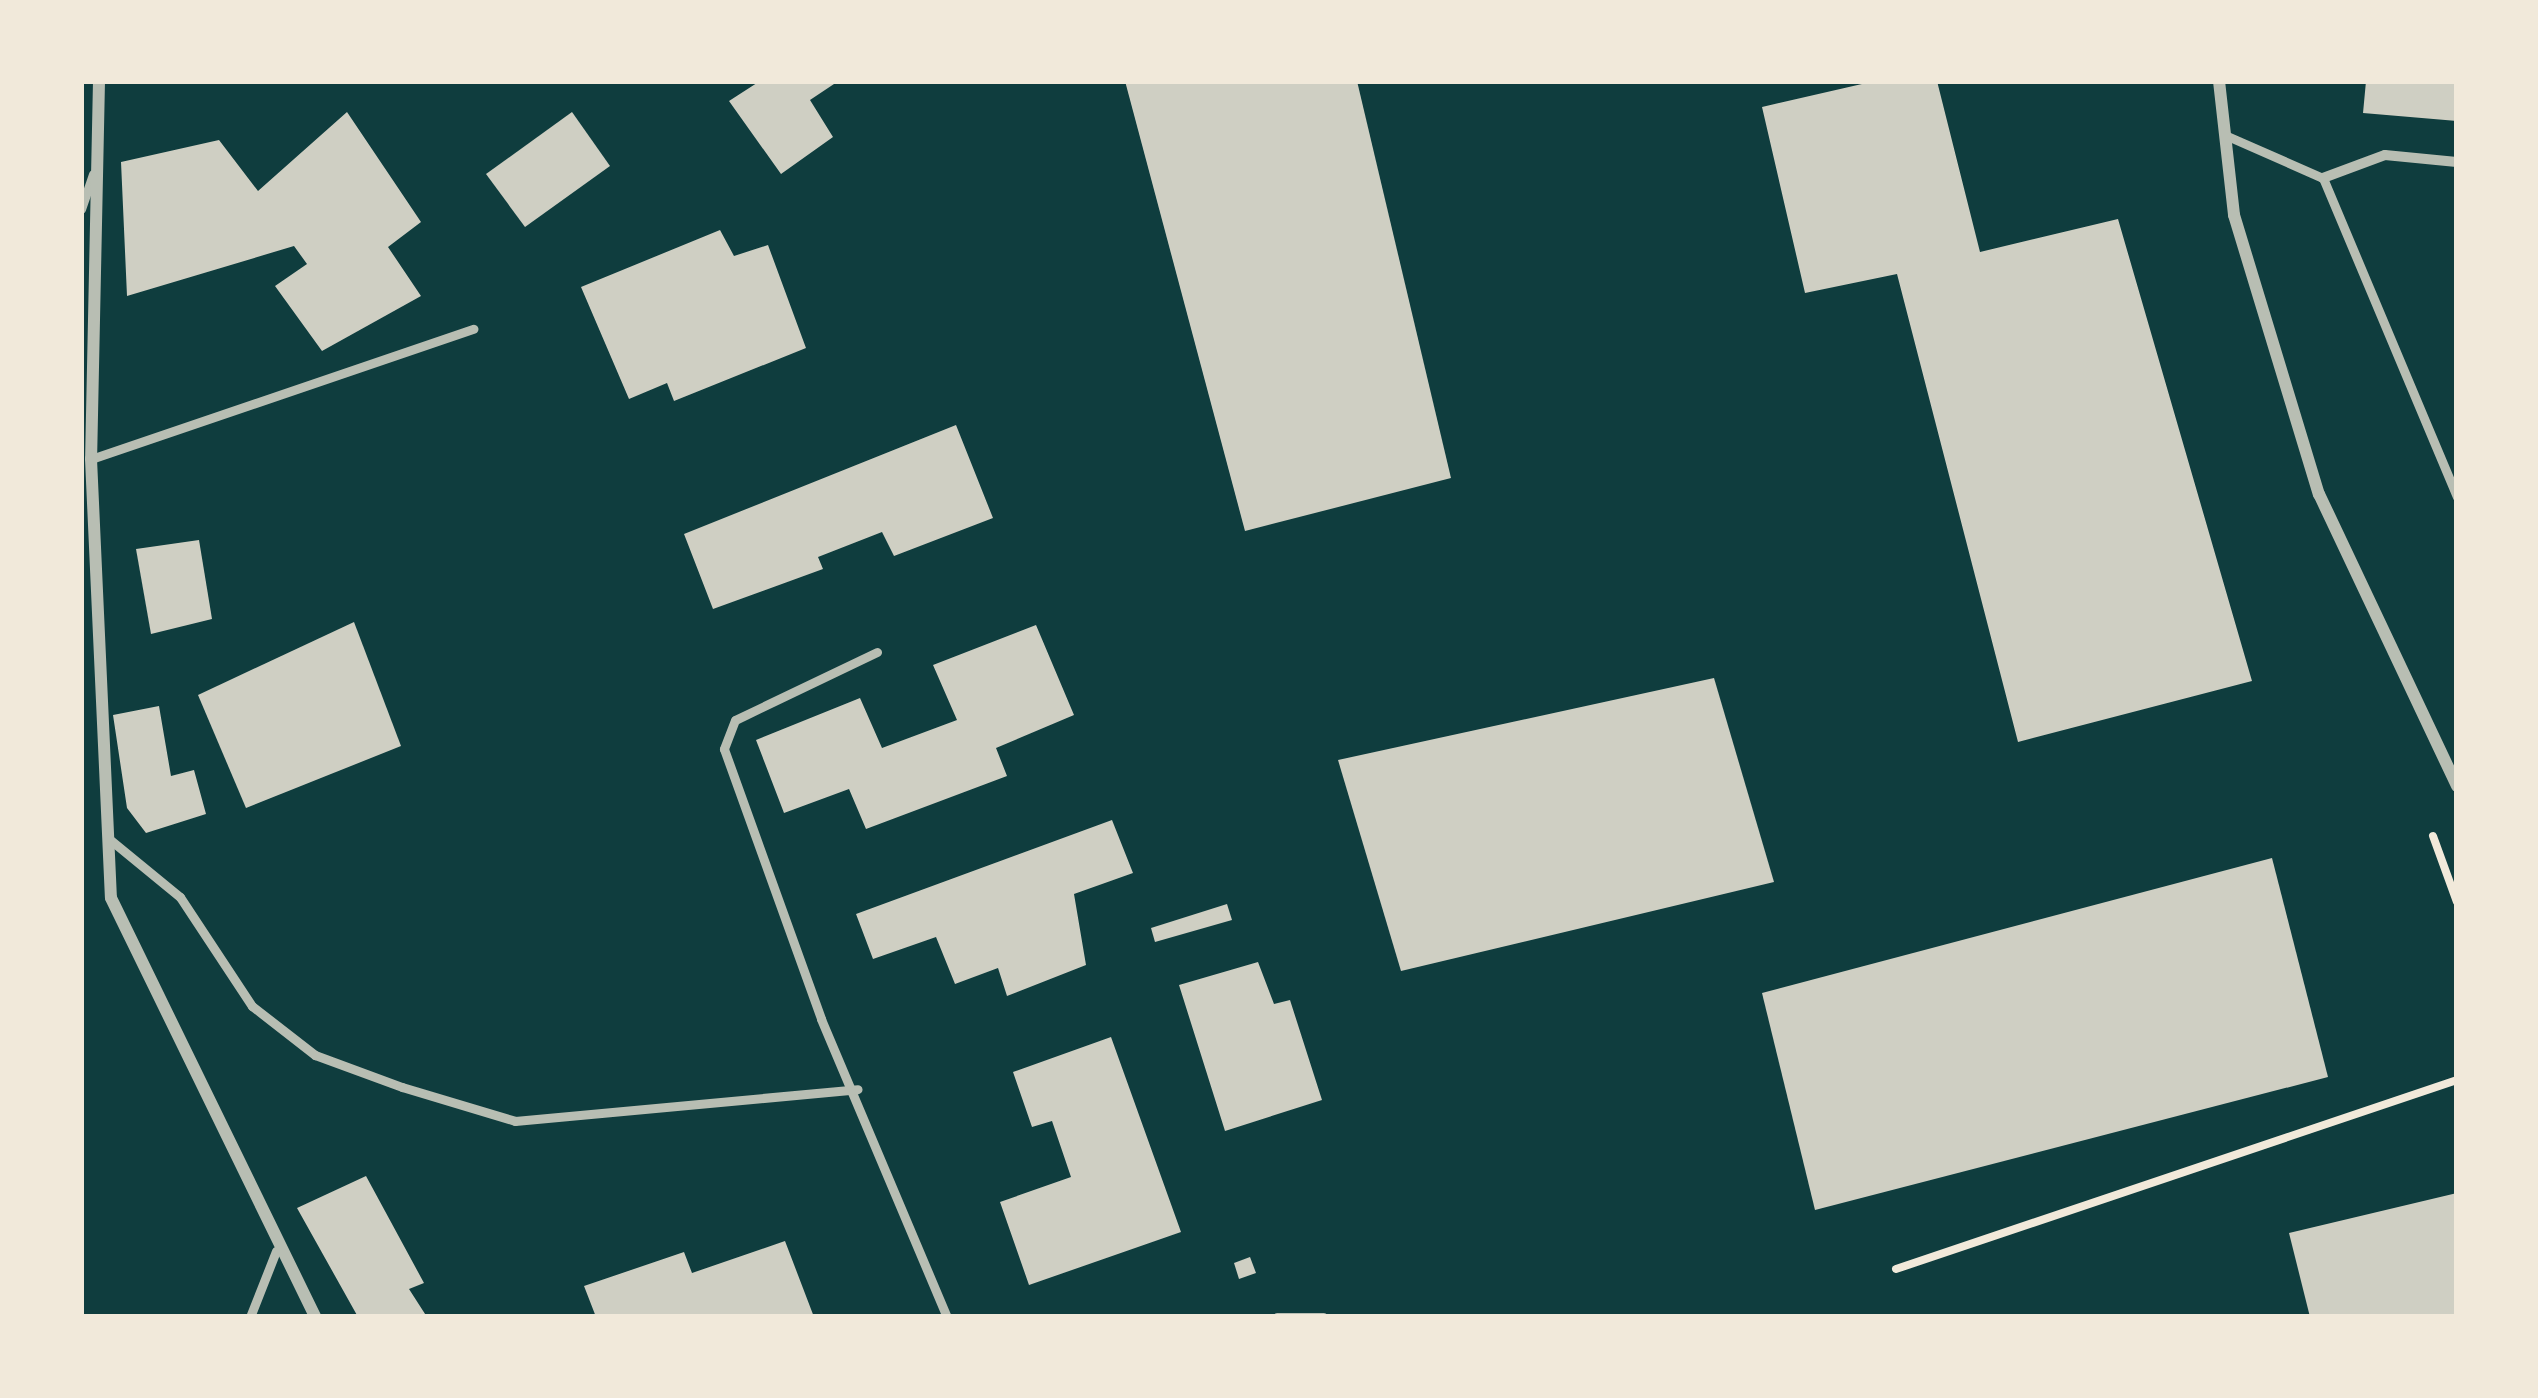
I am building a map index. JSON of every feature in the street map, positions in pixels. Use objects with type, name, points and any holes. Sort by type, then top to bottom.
[{"type":"street","points":[[99,81],[92,458],[104,835],[111,898],[276,1251],[315,1317]]},
{"type":"street","points":[[2219,81],[2234,215],[2319,494],[2457,786]]},
{"type":"street","points":[[2323,178],[2385,154],[2457,162]]},
{"type":"lane","points":[[2225,135],[2323,178],[2457,497]]},
{"type":"lane","points":[[81,209],[97,165]]},
{"type":"lane","points":[[92,458],[473,329]]},
{"type":"lane","points":[[877,652],[735,720],[724,749],[821,1019],[858,1089],[947,1317]]},
{"type":"lane","points":[[104,835],[180,897],[252,1006],[314,1054],[402,1087],[515,1121],[858,1089]]},
{"type":"lane","points":[[250,1317],[276,1251]]},
{"type":"lane","points":[[1277,1317],[1323,1317]]},
{"type":"path","points":[[1895,1269],[2457,1080]]},
{"type":"building","points":[[760,81],[834,84],[810,100],[833,137],[781,174],[729,101]]},
{"type":"building","points":[[1125,81],[1357,81],[1451,478],[1245,531]]},
{"type":"building","points":[[1875,81],[1937,81],[1980,252],[2118,219],[2252,681],[2018,742],[1897,274],[1805,293],[1762,107]]},
{"type":"building","points":[[2366,81],[2457,81],[2457,121],[2363,113]]},
{"type":"building","points":[[347,112],[421,222],[388,247],[421,296],[322,351],[275,286],[307,264],[294,246],[127,296],[121,162],[219,140],[258,191]]},
{"type":"building","points":[[572,112],[610,166],[525,227],[486,174]]},
{"type":"building","points":[[720,230],[734,256],[768,245],[806,348],[674,401],[667,383],[629,399],[581,287]]},
{"type":"building","points":[[956,425],[993,518],[894,556],[882,532],[818,557],[823,569],[713,609],[684,534]]},
{"type":"building","points":[[199,540],[212,619],[151,634],[136,549]]},
{"type":"building","points":[[354,622],[401,746],[246,808],[198,695]]},
{"type":"building","points":[[1036,625],[1074,715],[996,748],[1007,776],[866,829],[849,789],[784,813],[756,740],[860,698],[882,748],[957,720],[933,665]]},
{"type":"building","points":[[1714,678],[1774,882],[1401,971],[1338,760]]},
{"type":"building","points":[[159,706],[171,776],[194,770],[206,814],[146,833],[127,808],[113,715]]},
{"type":"building","points":[[1112,820],[1133,873],[1074,894],[1086,965],[1007,996],[998,968],[955,984],[936,937],[873,959],[856,914]]},
{"type":"building","points":[[2272,858],[2328,1077],[1815,1210],[1762,993]]},
{"type":"building","points":[[1227,904],[1232,920],[1155,942],[1151,928]]},
{"type":"building","points":[[1258,962],[1274,1004],[1290,1000],[1322,1100],[1225,1131],[1179,985]]},
{"type":"building","points":[[1111,1037],[1181,1232],[1029,1285],[1000,1202],[1071,1177],[1052,1121],[1032,1127],[1013,1072]]},
{"type":"building","points":[[366,1176],[424,1283],[409,1289],[427,1317],[358,1317],[297,1208]]},
{"type":"building","points":[[2457,1193],[2457,1317],[2310,1317],[2289,1233]]},
{"type":"building","points":[[785,1241],[814,1317],[596,1317],[584,1286],[684,1252],[692,1273]]},
{"type":"building","points":[[1250,1257],[1256,1273],[1239,1279],[1234,1263]]}]
